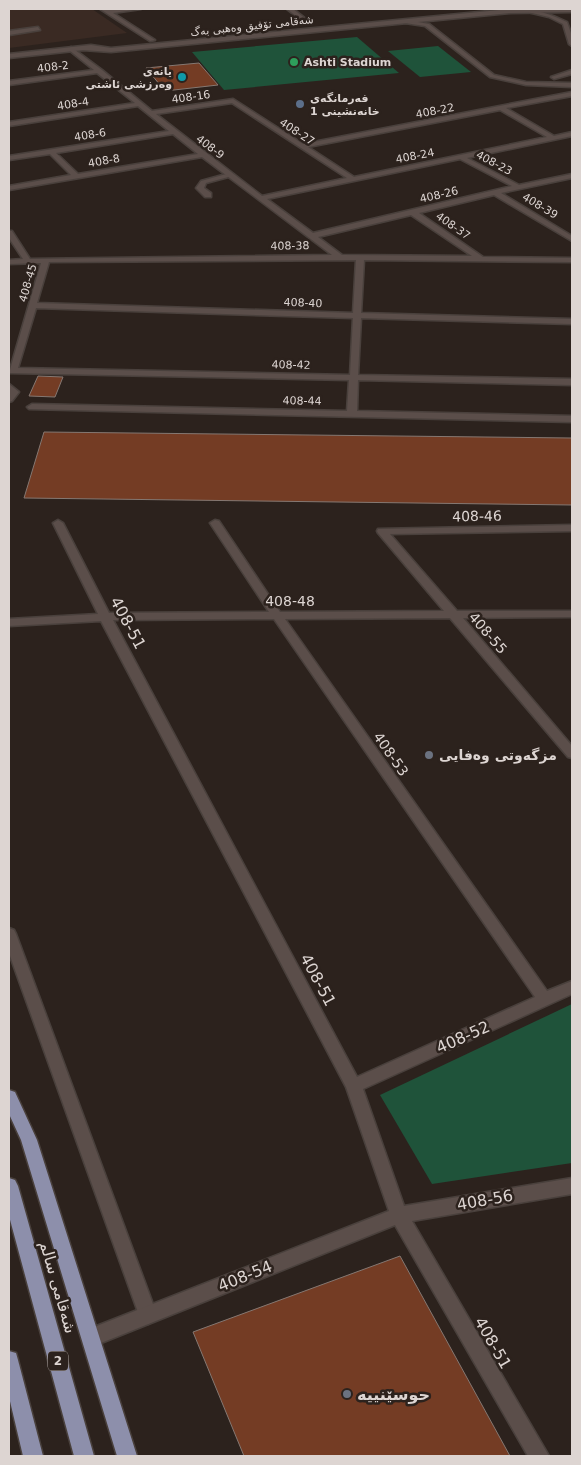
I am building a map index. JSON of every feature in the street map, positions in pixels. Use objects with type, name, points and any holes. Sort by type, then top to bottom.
[{"type":"main road","points":[[9,1097],[29,1140],[126,1456]]},
{"type":"main road","name":"شەقامی سالم","points":[[9,1186],[84,1456]]},
{"type":"main road","points":[[9,1360],[34,1456]]},
{"type":"street","points":[[105,10],[140,9]]},
{"type":"street","points":[[290,9],[308,23]]},
{"type":"street","name":"شەقامی تۆفیق وەهبی بەگ","points":[[327,22],[481,9]]},
{"type":"street","points":[[105,10],[152,40]]},
{"type":"street","points":[[520,10],[556,18],[565,23],[571,36],[572,44]]},
{"type":"street","name":"شەقامی تۆفیق وەهبی بەگ","points":[[83,48],[110,50],[520,10],[572,10]]},
{"type":"street","points":[[427,26],[427,22],[438,19]]},
{"type":"street","name":"شەقامی تۆفیق وەهبی بەگ","points":[[298,24],[317,22]]},
{"type":"street","points":[[407,22],[427,26],[496,79],[511,82],[572,86]]},
{"type":"street","name":"شەقامی تۆفیق وەهبی بەگ","points":[[9,56],[269,27]]},
{"type":"street","points":[[9,33],[38,29]]},
{"type":"street","name":"408-9","points":[[71,49],[203,155],[340,257]]},
{"type":"street","points":[[484,70],[519,75],[514,77],[511,82]]},
{"type":"street","name":"408-2","points":[[9,83],[100,71]]},
{"type":"street","points":[[554,78],[572,72]]},
{"type":"street","points":[[546,77],[572,78]]},
{"type":"street","name":"408-22","points":[[300,146],[572,94]]},
{"type":"street","name":"408-16","points":[[152,113],[233,102]]},
{"type":"street","name":"408-27","points":[[233,102],[351,178]]},
{"type":"street","name":"408-4","points":[[9,124],[141,104]]},
{"type":"street","points":[[501,108],[553,138]]},
{"type":"street","name":"408-6","points":[[9,158],[174,132]]},
{"type":"street","name":"408-24","points":[[261,198],[572,134]]},
{"type":"street","points":[[51,151],[76,176]]},
{"type":"street","name":"408-8","points":[[9,188],[203,155]]},
{"type":"street","name":"408-23","points":[[461,157],[518,187]]},
{"type":"street","points":[[208,196],[200,188],[203,182],[230,175]]},
{"type":"street","name":"408-26","points":[[312,236],[572,176]]},
{"type":"street","name":"408-39","points":[[496,193],[572,239]]},
{"type":"street","name":"408-37","points":[[414,213],[480,258]]},
{"type":"street","points":[[9,234],[28,261]]},
{"type":"street","name":"408-38","points":[[9,262],[340,257],[572,260]]},
{"type":"street","points":[[352,413],[360,257]]},
{"type":"street","name":"408-45","points":[[11,370],[33,306],[46,260]]},
{"type":"street","name":"408-40","points":[[33,306],[572,322]]},
{"type":"street","name":"408-42","points":[[11,370],[572,382]]},
{"type":"street","points":[[9,387],[14,392],[9,399]]},
{"type":"street","name":"408-44","points":[[32,408],[352,413],[572,419]]},
{"type":"street","name":"408-51","points":[[58,523],[105,617],[354,1086],[398,1215],[539,1456]]},
{"type":"street","name":"408-53","points":[[215,523],[276,616],[545,1000]]},
{"type":"street","name":"408-46","points":[[382,531],[572,528]]},
{"type":"street","name":"408-55","points":[[382,531],[453,615],[566,739],[572,754]]},
{"type":"street","name":"408-48","points":[[9,623],[105,617],[572,614]]},
{"type":"street","points":[[9,934],[148,1315]]},
{"type":"street","name":"408-52","points":[[354,1086],[572,987]]},
{"type":"street","name":"408-56","points":[[398,1215],[572,1186]]},
{"type":"street","name":"408-54","points":[[91,1338],[398,1215]]},
{"type":"shaded area","points":[[9,9],[92,9],[127,33],[9,48]]},
{"type":"green space","name":"Ashti Stadium","points":[[357,37],[399,73],[224,90],[192,52]]},
{"type":"green space","points":[[438,46],[471,72],[420,77],[388,51]]},
{"type":"green space","points":[[572,1004],[572,1163],[432,1184],[380,1095]]},
{"type":"building","name":"یانەی وەرزشی ئاشتی","points":[[199,63],[218,85],[165,91],[146,68]]},
{"type":"building","points":[[38,376],[63,377],[55,397],[29,396]]},
{"type":"building","points":[[44,432],[572,438],[572,505],[24,498]]},
{"type":"building","name":"حوسێنییە","points":[[400,1256],[510,1456],[244,1456],[193,1332]]},
{"type":"place","name":"Ashti Stadium","points":[[294,62]]},
{"type":"place","name":"یانەی وەرزشی ئاشتی","points":[[182,77]]},
{"type":"place","name":"فەرمانگەی خانەنشینی 1","points":[[300,104]]},
{"type":"place","name":"مزگەوتی وەفایی","points":[[429,755]]},
{"type":"place","name":"حوسێنییە","points":[[347,1394]]}]
